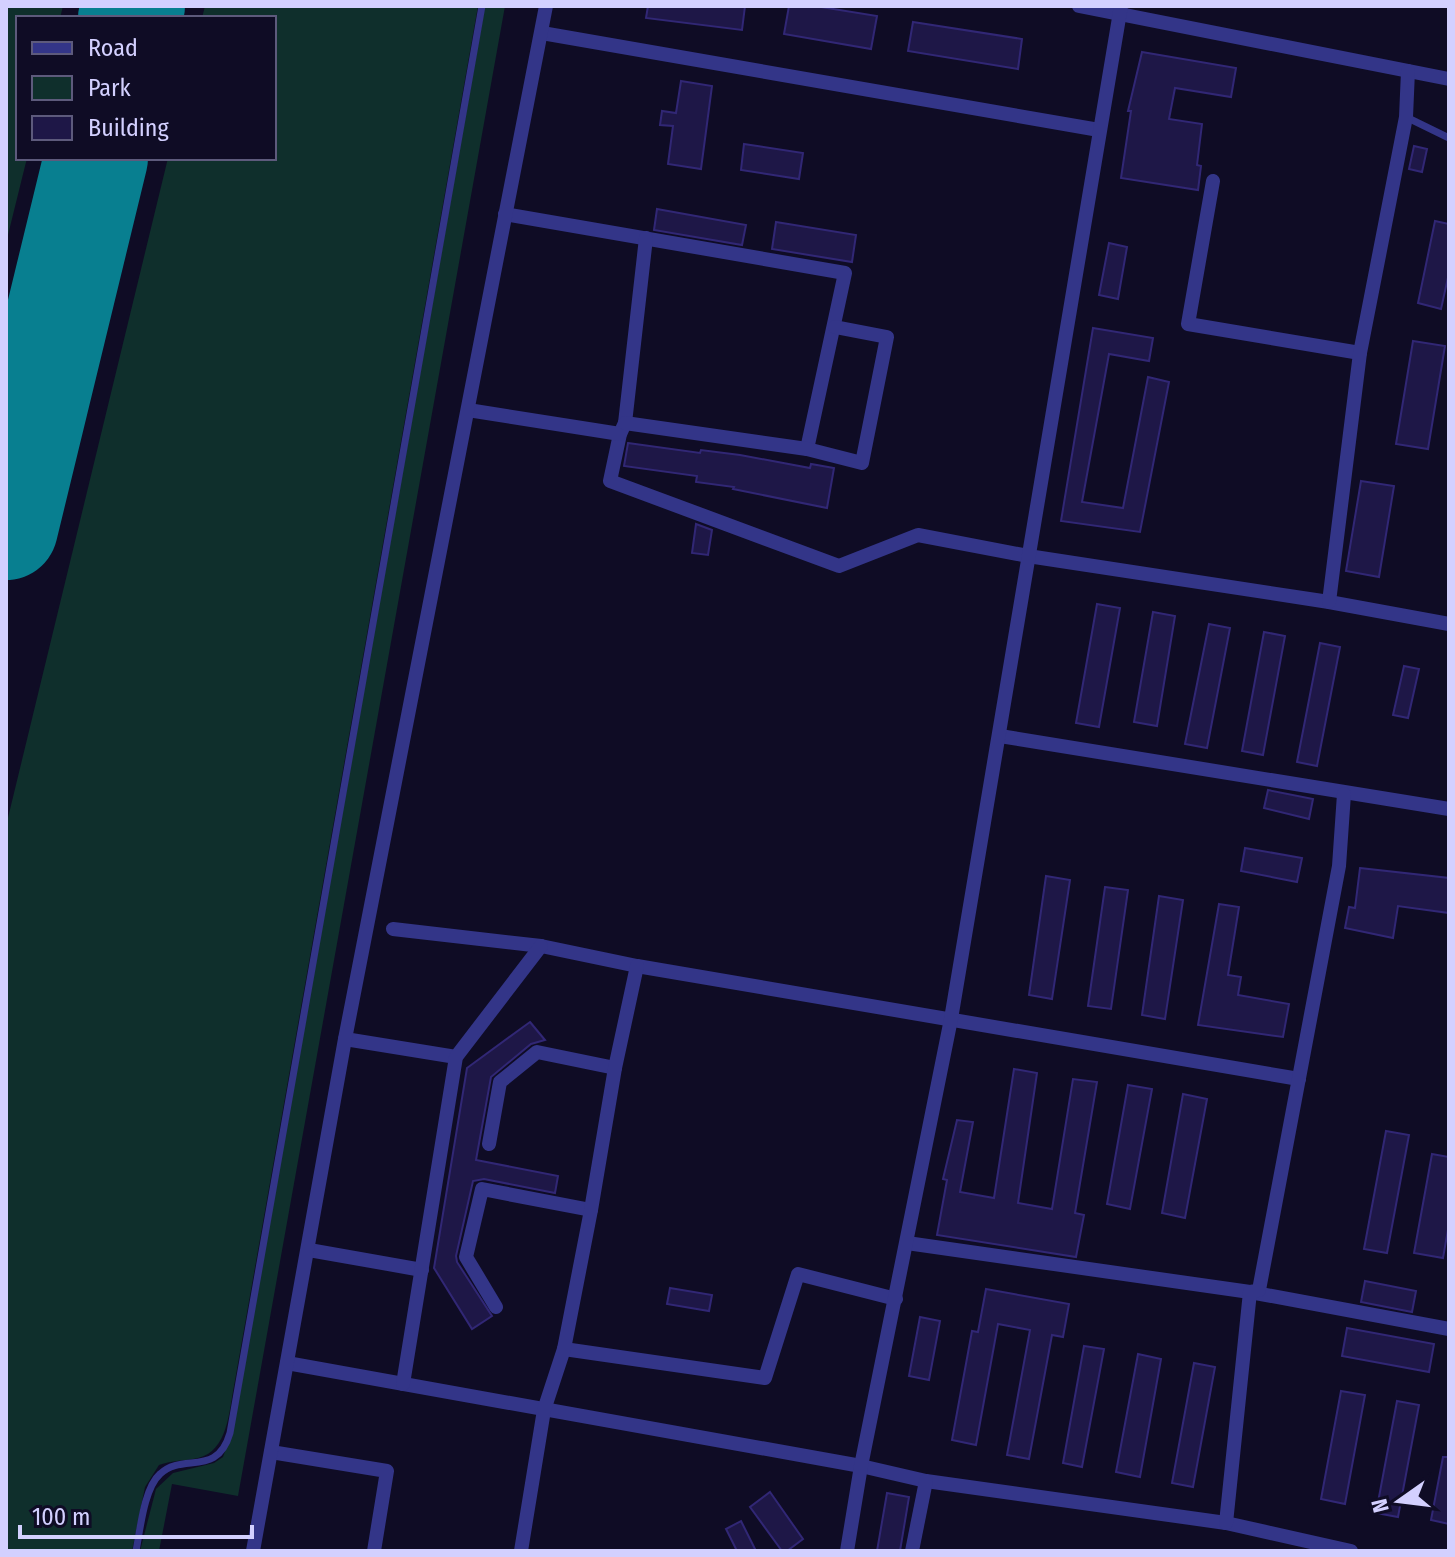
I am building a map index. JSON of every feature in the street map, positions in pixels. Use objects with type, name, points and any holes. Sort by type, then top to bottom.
[{"type":"street","points":[[253,1551],[345,1039],[546,6]]},
{"type":"street","points":[[1079,6],[1120,9],[1449,79]]},
{"type":"street","points":[[847,1551],[861,1466],[951,1019],[1120,9]]},
{"type":"street","points":[[542,33],[1099,130]]},
{"type":"street","points":[[1329,602],[1360,353],[1406,117],[1408,71]]},
{"type":"street","points":[[1213,181],[1188,324],[1360,353]]},
{"type":"street","points":[[505,214],[845,273],[807,449]]},
{"type":"street","points":[[646,238],[622,428],[610,481],[839,566],[918,535],[1028,556],[1329,602],[1449,624]]},
{"type":"street","points":[[468,410],[807,449],[862,463],[887,337],[835,327]]},
{"type":"street","points":[[1000,736],[1449,809]]},
{"type":"street","points":[[1250,1292],[1259,1290],[1299,1079],[1339,866],[1344,794]]},
{"type":"street","points":[[393,929],[541,946],[637,966],[1299,1079]]},
{"type":"street","points":[[403,1384],[456,1057],[541,946]]},
{"type":"street","points":[[521,1551],[544,1410],[564,1349],[615,1068],[637,966]]},
{"type":"street","points":[[345,1039],[456,1057]]},
{"type":"street","points":[[489,1144],[500,1082],[537,1052],[615,1068]]},
{"type":"street","points":[[496,1307],[466,1257],[482,1189],[591,1210]]},
{"type":"street","points":[[907,1243],[1250,1292],[1449,1329]]},
{"type":"street","points":[[309,1250],[422,1270]]},
{"type":"street","points":[[564,1349],[765,1378],[798,1274],[896,1299]]},
{"type":"street","points":[[1226,1523],[1250,1292]]},
{"type":"street","points":[[287,1363],[861,1466],[926,1481],[1226,1523],[1351,1551]]},
{"type":"street","points":[[271,1452],[387,1471],[374,1551]]},
{"type":"street","points":[[912,1551],[926,1481]]},
{"type":"lane","points":[[136,1551],[149,1493],[160,1473],[210,1460],[223,1449],[230,1433],[482,6]]},
{"type":"lane","points":[[1406,117],[1449,138]]},
{"type":"green space","points":[[6,6],[63,6],[60,16],[16,16],[16,160],[27,160],[6,243]]},
{"type":"green space","points":[[205,6],[478,6],[225,1429],[216,1447],[208,1454],[159,1465],[145,1487],[132,1551],[6,1551],[6,826],[168,160],[276,160],[276,16],[202,16]]},
{"type":"green space","points":[[485,6],[505,6],[238,1496],[172,1484],[159,1551],[140,1551],[156,1489],[173,1473],[214,1463],[223,1457],[234,1426]]},
{"type":"building","points":[[648,6],[745,6],[742,30],[646,18]]},
{"type":"building","points":[[789,6],[815,6],[877,16],[871,49],[784,34]]},
{"type":"building","points":[[913,22],[1022,39],[1018,69],[908,51]]},
{"type":"building","points":[[1142,52],[1236,68],[1231,97],[1175,88],[1169,119],[1202,124],[1197,165],[1201,166],[1198,190],[1121,178],[1131,111],[1128,111]]},
{"type":"building","points":[[681,81],[712,86],[701,169],[668,164],[673,126],[660,125],[662,111],[676,113]]},
{"type":"building","points":[[744,144],[803,153],[799,179],[741,170]]},
{"type":"building","points":[[1414,146],[1427,149],[1422,172],[1409,169]]},
{"type":"building","points":[[657,209],[746,225],[742,245],[654,230]]},
{"type":"building","points":[[1435,221],[1449,224],[1449,273],[1441,309],[1418,303]]},
{"type":"building","points":[[776,222],[856,235],[852,262],[772,249]]},
{"type":"building","points":[[1109,243],[1127,247],[1118,299],[1099,295]]},
{"type":"building","points":[[1093,328],[1153,338],[1149,361],[1109,354],[1082,502],[1123,508],[1148,377],[1169,382],[1140,532],[1061,521]]},
{"type":"building","points":[[1413,341],[1445,346],[1428,449],[1396,444]]},
{"type":"building","points":[[628,443],[740,455],[810,468],[811,464],[834,468],[827,508],[734,487],[696,482],[697,476],[624,466]]},
{"type":"building","points":[[1361,481],[1394,486],[1379,577],[1346,571]]},
{"type":"building","points":[[696,524],[712,530],[708,555],[692,553]]},
{"type":"building","points":[[1097,604],[1120,608],[1099,727],[1076,723]]},
{"type":"building","points":[[1153,612],[1175,616],[1157,726],[1134,722]]},
{"type":"building","points":[[1209,624],[1230,628],[1207,748],[1185,744]]},
{"type":"building","points":[[1264,632],[1285,636],[1263,755],[1242,751]]},
{"type":"building","points":[[1320,643],[1340,647],[1317,766],[1297,762]]},
{"type":"building","points":[[1404,666],[1419,669],[1408,718],[1393,715]]},
{"type":"building","points":[[1268,790],[1313,799],[1309,819],[1264,808]]},
{"type":"building","points":[[1245,848],[1302,858],[1297,882],[1241,871]]},
{"type":"building","points":[[1360,868],[1449,878],[1449,913],[1398,906],[1393,938],[1345,928],[1349,907],[1355,908]]},
{"type":"building","points":[[1046,876],[1070,880],[1052,999],[1029,995]]},
{"type":"building","points":[[1105,887],[1128,890],[1111,1009],[1088,1006]]},
{"type":"building","points":[[1159,896],[1183,900],[1165,1019],[1142,1015]]},
{"type":"building","points":[[1219,904],[1239,907],[1228,975],[1241,977],[1238,995],[1289,1004],[1283,1037],[1198,1025]]},
{"type":"building","points":[[530,1022],[545,1040],[531,1044],[491,1077],[476,1160],[558,1176],[555,1193],[484,1179],[473,1181],[456,1256],[492,1316],[472,1329],[434,1268],[467,1068]]},
{"type":"building","points":[[1014,1069],[1037,1073],[1018,1203],[1052,1209],[1073,1079],[1097,1082],[1075,1213],[1084,1215],[1076,1257],[937,1235],[947,1180],[943,1179],[957,1120],[973,1122],[960,1192],[994,1198]]},
{"type":"building","points":[[1128,1085],[1152,1089],[1130,1209],[1107,1204]]},
{"type":"building","points":[[1183,1094],[1207,1099],[1185,1218],[1162,1213]]},
{"type":"building","points":[[1386,1131],[1409,1135],[1387,1253],[1364,1249]]},
{"type":"building","points":[[1432,1154],[1449,1157],[1449,1224],[1443,1258],[1414,1253]]},
{"type":"building","points":[[1365,1281],[1416,1291],[1412,1312],[1361,1302]]},
{"type":"building","points":[[670,1288],[712,1295],[709,1311],[667,1304]]},
{"type":"building","points":[[986,1289],[1069,1304],[1063,1337],[1052,1335],[1029,1459],[1007,1455],[1030,1330],[998,1324],[976,1445],[952,1440],[972,1331],[978,1332]]},
{"type":"building","points":[[920,1317],[940,1321],[929,1380],[909,1376]]},
{"type":"building","points":[[1347,1328],[1434,1344],[1429,1372],[1342,1356]]},
{"type":"building","points":[[1084,1346],[1104,1349],[1082,1467],[1063,1463]]},
{"type":"building","points":[[1138,1354],[1161,1359],[1140,1477],[1116,1472]]},
{"type":"building","points":[[1194,1363],[1215,1367],[1193,1487],[1172,1483]]},
{"type":"building","points":[[1341,1391],[1365,1395],[1345,1504],[1321,1499]]},
{"type":"building","points":[[1397,1401],[1419,1405],[1398,1517],[1376,1513]]},
{"type":"building","points":[[1443,1457],[1449,1457],[1449,1524],[1431,1520]]},
{"type":"building","points":[[770,1492],[803,1539],[787,1551],[782,1551],[750,1507]]},
{"type":"building","points":[[887,1493],[909,1497],[900,1551],[877,1551]]},
{"type":"building","points":[[741,1521],[756,1551],[737,1551],[726,1529]]},
{"type":"runway","points":[[130,16],[133,6]]},
{"type":"runway","points":[[6,528],[96,160]]}]
